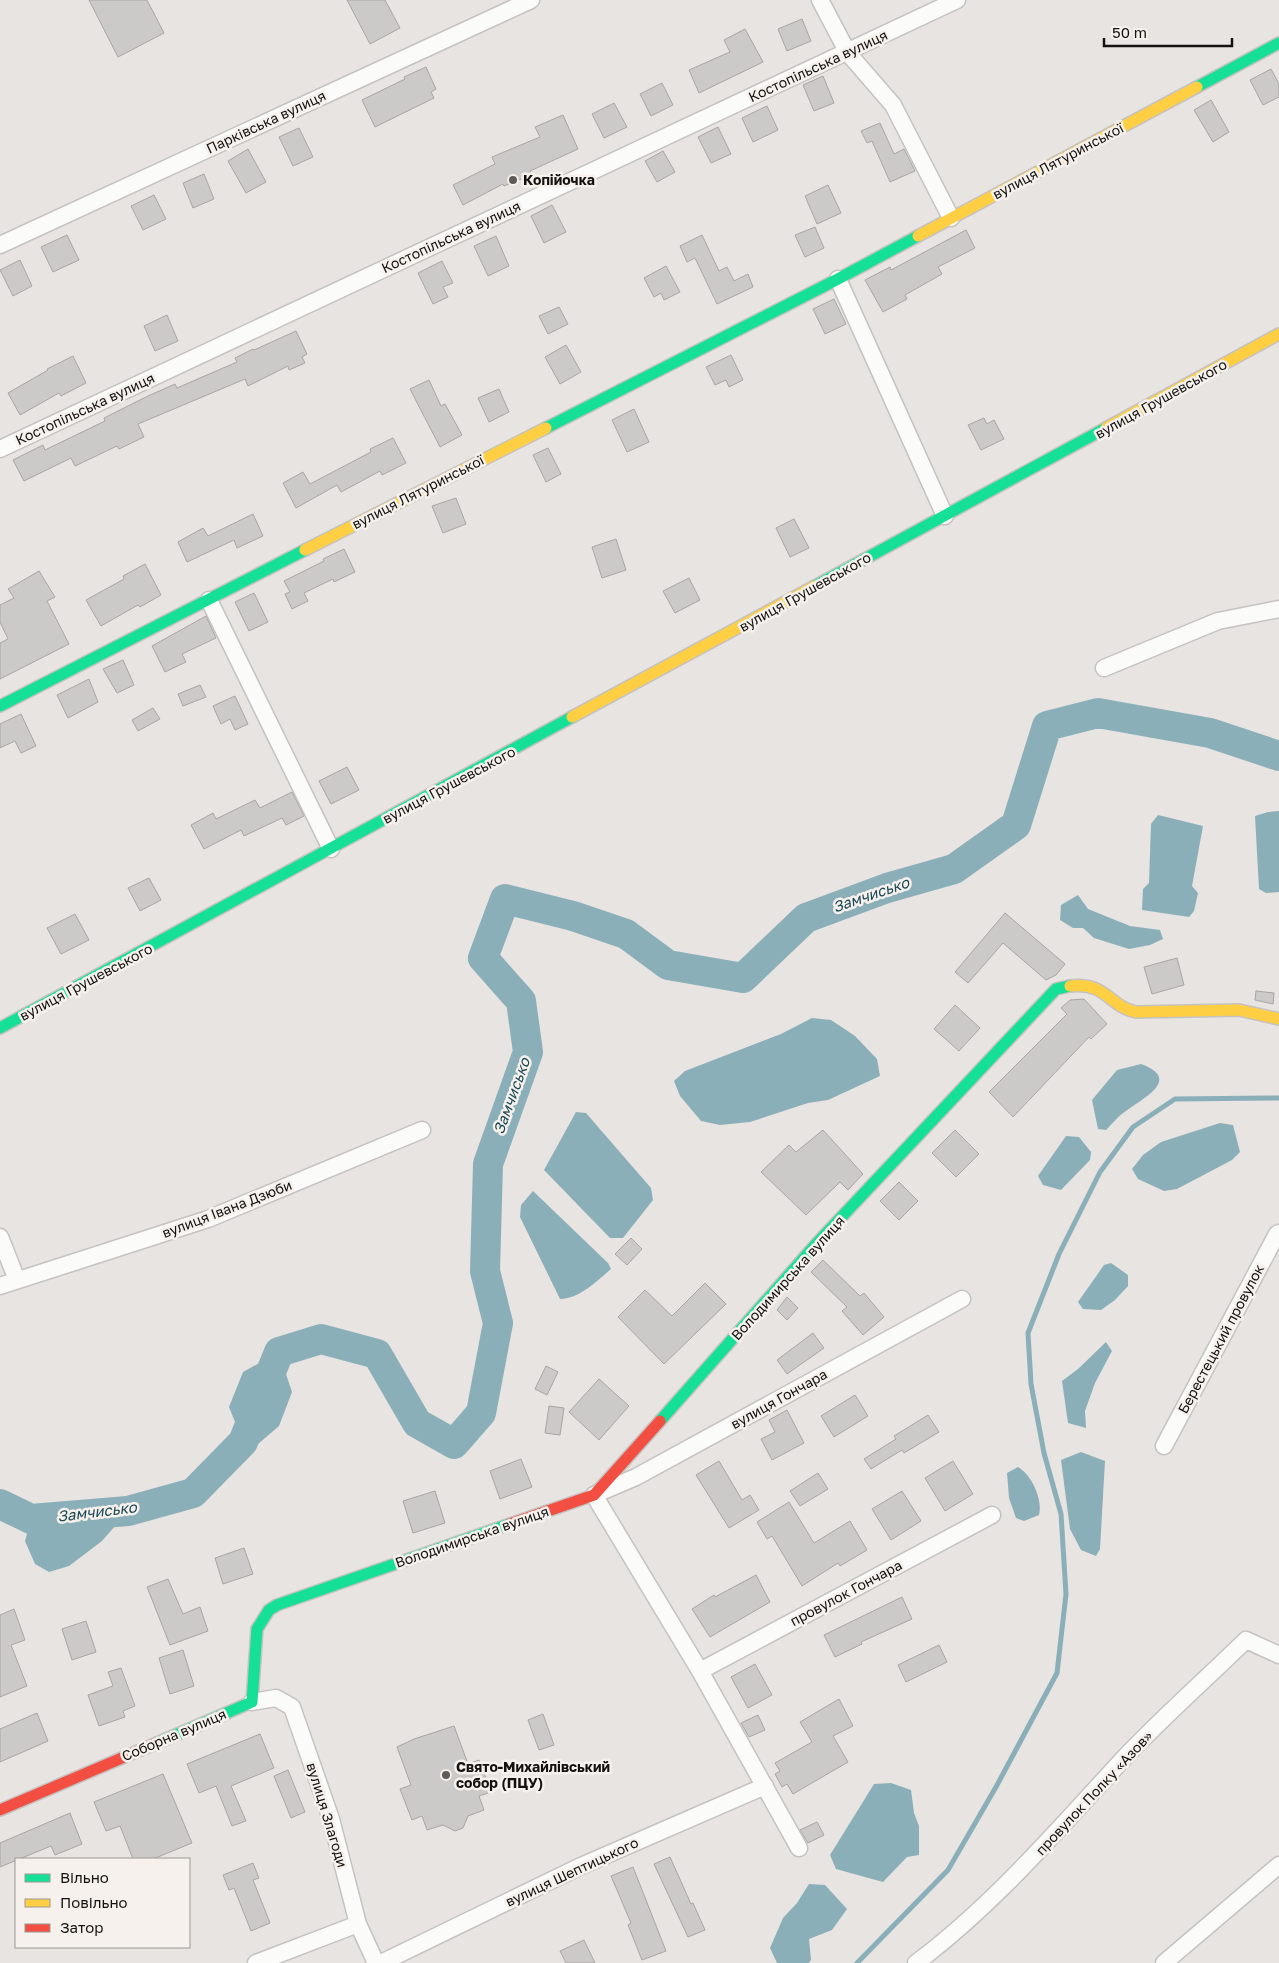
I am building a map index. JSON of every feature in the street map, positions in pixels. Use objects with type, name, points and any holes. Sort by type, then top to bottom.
[{"type":"street","name":"Парківська вулиця","points":[[0,245],[531,0]]},
{"type":"street","points":[[820,0],[848,52],[893,105],[951,218]]},
{"type":"street","name":"Костопільська вулиця","points":[[0,449],[957,0]]},
{"type":"street","name":"вулиця Лятуринської","points":[[0,706],[838,279],[1279,43]]},
{"type":"street","points":[[838,279],[945,516]]},
{"type":"street","name":"вулиця Грушевського","points":[[0,1028],[1279,334]]},
{"type":"street","points":[[209,600],[331,849]]},
{"type":"street","points":[[1104,668],[1218,621],[1279,608]]},
{"type":"street","name":"Володимирська вулиця","points":[[252,1702],[257,1630],[269,1610],[277,1605],[594,1494],[818,1242],[1056,989],[1086,984],[1108,996],[1127,1010],[1136,1012],[1239,1010],[1279,1019]]},
{"type":"street","name":"вулиця Івана Дзюби","points":[[0,1286],[208,1219],[422,1130]]},
{"type":"street","name":"Берестецький провулок","points":[[1164,1446],[1276,1234],[1279,1233]]},
{"type":"street","points":[[0,1237],[16,1280]]},
{"type":"street","name":"вулиця Гончара","points":[[594,1494],[636,1477],[962,1299]]},
{"type":"street","points":[[594,1494],[700,1671],[799,1848]]},
{"type":"street","name":"провулок Гончара","points":[[700,1671],[992,1515]]},
{"type":"street","name":"провулок Полку «Азов»","points":[[916,1963],[950,1938],[1016,1876],[1128,1754],[1246,1640],[1277,1650]]},
{"type":"street","name":"вулиця Злагоди","points":[[252,1702],[276,1698],[292,1707],[331,1819],[358,1924],[376,1963]]},
{"type":"street","name":"Соборна вулиця","points":[[0,1810],[252,1702]]},
{"type":"street","name":"вулиця Шептицького","points":[[381,1963],[581,1866],[765,1786]]},
{"type":"street","points":[[1164,1963],[1279,1865]]},
{"type":"street","points":[[256,1963],[358,1924]]},
{"type":"water","points":[[1279,811],[1279,892],[1266,893],[1259,889],[1255,816]]},
{"type":"water","points":[[1158,815],[1203,826],[1192,886],[1198,893],[1194,911],[1189,917],[1142,910],[1143,889],[1149,883],[1151,824]]},
{"type":"water","points":[[1078,895],[1088,909],[1130,926],[1160,930],[1163,939],[1150,945],[1129,949],[1094,938],[1083,928],[1073,928],[1060,920],[1061,905]]},
{"type":"water","points":[[812,1018],[831,1020],[855,1036],[877,1059],[880,1076],[828,1100],[808,1103],[750,1122],[720,1125],[701,1121],[680,1096],[674,1081],[685,1071],[781,1034]]},
{"type":"water","points":[[1141,1064],[1153,1070],[1158,1076],[1159,1082],[1156,1088],[1120,1115],[1106,1130],[1098,1129],[1092,1100],[1117,1070]]},
{"type":"water","points":[[576,1112],[586,1113],[651,1188],[653,1200],[623,1238],[610,1238],[544,1170]]},
{"type":"water","points":[[1220,1123],[1233,1125],[1240,1152],[1232,1160],[1177,1189],[1164,1191],[1138,1179],[1132,1169],[1143,1155],[1161,1142]]},
{"type":"water","points":[[1066,1136],[1079,1137],[1091,1152],[1090,1160],[1061,1190],[1043,1185],[1038,1176]]},
{"type":"water","points":[[533,1191],[608,1263],[611,1269],[581,1293],[560,1299],[520,1217],[521,1205]]},
{"type":"water","points":[[1111,1263],[1128,1275],[1128,1286],[1115,1300],[1101,1310],[1083,1309],[1078,1302],[1104,1265]]},
{"type":"water","points":[[1106,1342],[1112,1351],[1095,1383],[1085,1411],[1086,1428],[1068,1423],[1062,1381],[1078,1369]]},
{"type":"water","points":[[279,1352],[285,1360],[285,1371],[292,1392],[279,1426],[250,1451],[243,1442],[229,1407],[243,1372]]},
{"type":"water","points":[[1081,1452],[1105,1461],[1100,1549],[1096,1556],[1081,1550],[1070,1529],[1061,1460]]},
{"type":"water","points":[[1018,1467],[1032,1482],[1038,1495],[1040,1509],[1039,1515],[1024,1521],[1016,1518],[1009,1498],[1007,1473]]},
{"type":"water","points":[[88,1507],[128,1511],[102,1541],[69,1566],[49,1572],[35,1564],[25,1541],[31,1519]]},
{"type":"water","points":[[891,1783],[911,1790],[914,1813],[919,1826],[919,1855],[907,1857],[883,1882],[836,1869],[830,1855],[874,1784]]},
{"type":"water","points":[[809,1884],[825,1885],[847,1909],[832,1930],[809,1939],[811,1960],[809,1963],[777,1963],[770,1948],[783,1918],[797,1903]]},
{"type":"building","points":[[89,0],[147,0],[164,33],[118,57]]},
{"type":"building","points":[[347,0],[385,0],[400,28],[370,44]]},
{"type":"building","points":[[802,19],[811,41],[787,51],[778,29]]},
{"type":"building","points":[[745,29],[763,62],[699,93],[689,70],[730,52],[724,40]]},
{"type":"building","points":[[426,67],[436,89],[431,92],[434,98],[375,127],[362,100]]},
{"type":"building","points":[[1271,69],[1279,84],[1279,97],[1263,105],[1250,80]]},
{"type":"building","points":[[823,76],[834,103],[814,111],[803,85]]},
{"type":"building","points":[[662,83],[673,105],[651,116],[640,94]]},
{"type":"building","points":[[1211,100],[1229,132],[1213,142],[1194,110]]},
{"type":"building","points":[[614,103],[627,127],[604,138],[592,114]]},
{"type":"building","points":[[767,106],[778,130],[753,142],[742,118]]},
{"type":"building","points":[[563,115],[578,149],[530,171],[531,175],[504,186],[503,184],[463,205],[453,185],[495,164],[492,157],[540,137],[535,127]]},
{"type":"building","points":[[880,123],[894,154],[904,149],[915,171],[890,182],[872,141],[867,143],[861,131]]},
{"type":"building","points":[[718,127],[731,154],[711,163],[698,137]]},
{"type":"building","points":[[299,128],[313,157],[293,166],[279,137]]},
{"type":"building","points":[[248,149],[266,182],[246,193],[228,161]]},
{"type":"building","points":[[663,151],[675,172],[657,182],[645,161]]},
{"type":"building","points":[[204,174],[214,199],[193,208],[183,183]]},
{"type":"building","points":[[828,185],[841,213],[817,224],[805,196]]},
{"type":"building","points":[[154,195],[166,219],[143,230],[131,206]]},
{"type":"building","points":[[552,205],[566,232],[544,243],[531,216]]},
{"type":"building","points":[[815,227],[824,248],[805,257],[795,235]]},
{"type":"building","points":[[966,230],[975,248],[938,267],[942,274],[905,295],[907,299],[883,312],[865,280],[890,267],[891,270]]},
{"type":"building","points":[[67,235],[79,260],[53,272],[41,247]]},
{"type":"building","points":[[702,235],[719,271],[727,267],[734,281],[748,274],[753,287],[717,304],[695,258],[687,262],[680,246]]},
{"type":"building","points":[[496,236],[509,266],[488,276],[474,246]]},
{"type":"building","points":[[20,260],[32,286],[13,296],[0,270]]},
{"type":"building","points":[[442,261],[453,283],[443,287],[448,297],[433,304],[418,273]]},
{"type":"building","points":[[666,266],[680,292],[664,300],[661,293],[654,297],[644,278]]},
{"type":"building","points":[[834,299],[846,324],[825,334],[813,309]]},
{"type":"building","points":[[559,307],[568,324],[548,334],[539,316]]},
{"type":"building","points":[[167,315],[178,341],[155,351],[144,326]]},
{"type":"building","points":[[296,331],[307,354],[302,357],[305,363],[289,370],[288,366],[248,386],[245,379],[138,424],[144,437],[119,449],[117,446],[75,466],[71,458],[24,481],[13,460],[43,445],[45,450],[105,421],[104,418],[148,396],[175,384],[177,388],[237,362],[235,358]]},
{"type":"building","points":[[566,345],[581,372],[560,384],[545,357]]},
{"type":"building","points":[[731,355],[743,380],[729,387],[726,380],[715,385],[706,367]]},
{"type":"building","points":[[73,356],[86,383],[61,396],[59,393],[20,415],[8,393],[47,369]]},
{"type":"building","points":[[429,380],[441,406],[445,404],[462,435],[440,447],[410,389]]},
{"type":"building","points":[[499,389],[509,412],[489,422],[478,398]]},
{"type":"building","points":[[634,409],[649,442],[627,452],[612,420]]},
{"type":"building","points":[[984,418],[987,424],[994,420],[1004,439],[981,450],[968,425]]},
{"type":"building","points":[[393,438],[406,463],[382,475],[380,471],[341,492],[337,485],[296,508],[283,483],[303,472],[310,484],[371,452],[370,449]]},
{"type":"building","points":[[548,448],[561,474],[546,482],[533,455]]},
{"type":"building","points":[[456,498],[466,524],[443,533],[432,506]]},
{"type":"building","points":[[253,514],[263,536],[237,548],[234,540],[187,562],[178,542],[203,528],[208,536]]},
{"type":"building","points":[[794,519],[809,548],[790,557],[776,528]]},
{"type":"building","points":[[616,539],[626,570],[602,578],[592,547]]},
{"type":"building","points":[[344,549],[355,572],[334,582],[333,579],[304,593],[308,601],[292,609],[285,594],[290,592],[284,581]]},
{"type":"building","points":[[145,564],[161,595],[140,607],[138,605],[101,626],[86,600],[124,579],[123,576]]},
{"type":"building","points":[[39,571],[55,597],[47,601],[69,644],[0,679],[0,643],[8,639],[0,622],[0,605],[14,598],[8,589]]},
{"type":"building","points":[[689,578],[700,600],[675,613],[663,591]]},
{"type":"building","points":[[254,593],[268,622],[249,631],[235,602]]},
{"type":"building","points":[[206,616],[216,638],[182,654],[186,662],[165,672],[152,646]]},
{"type":"building","points":[[123,660],[134,685],[117,693],[103,669]]},
{"type":"building","points":[[89,679],[98,702],[68,718],[57,695]]},
{"type":"building","points":[[200,685],[206,697],[183,706],[178,694]]},
{"type":"building","points":[[235,696],[248,724],[235,730],[230,719],[221,724],[213,706]]},
{"type":"building","points":[[153,708],[160,719],[138,731],[132,720]]},
{"type":"building","points":[[21,714],[36,746],[21,753],[15,741],[0,748],[0,724]]},
{"type":"building","points":[[347,767],[359,790],[331,804],[319,781]]},
{"type":"building","points":[[292,792],[304,816],[286,825],[282,818],[244,836],[241,830],[204,849],[191,825],[213,813],[216,819],[255,800],[260,808]]},
{"type":"building","points":[[149,878],[161,900],[140,911],[128,888]]},
{"type":"building","points":[[1005,913],[1065,964],[1056,975],[1046,980],[1003,943],[968,983],[955,972]]},
{"type":"building","points":[[75,914],[89,940],[61,954],[47,928]]},
{"type":"building","points":[[1177,958],[1184,985],[1152,994],[1144,967]]},
{"type":"building","points":[[1256,991],[1274,993],[1273,1004],[1255,1000]]},
{"type":"building","points":[[1084,999],[1107,1024],[1091,1039],[1089,1037],[1013,1117],[989,1092],[1067,1014],[1061,1008],[1070,1000]]},
{"type":"building","points":[[955,1005],[980,1028],[959,1051],[934,1029]]},
{"type":"building","points":[[823,1130],[863,1174],[848,1190],[840,1182],[806,1215],[761,1172],[789,1145],[796,1152]]},
{"type":"building","points":[[955,1130],[979,1154],[956,1177],[932,1153]]},
{"type":"building","points":[[899,1182],[918,1201],[899,1220],[880,1201]]},
{"type":"building","points":[[631,1238],[642,1249],[627,1265],[615,1254]]},
{"type":"building","points":[[823,1260],[860,1296],[864,1293],[884,1317],[863,1335],[842,1311],[847,1307],[811,1272]]},
{"type":"building","points":[[705,1283],[726,1304],[664,1364],[618,1317],[645,1290],[672,1316]]},
{"type":"building","points":[[787,1297],[798,1308],[787,1320],[777,1310]]},
{"type":"building","points":[[813,1333],[824,1348],[787,1374],[777,1360]]},
{"type":"building","points":[[546,1366],[558,1372],[547,1395],[535,1389]]},
{"type":"building","points":[[599,1379],[629,1406],[599,1440],[569,1412]]},
{"type":"building","points":[[855,1395],[868,1416],[834,1437],[821,1416]]},
{"type":"building","points":[[549,1406],[564,1408],[560,1435],[545,1433]]},
{"type":"building","points":[[787,1410],[804,1443],[772,1460],[761,1439],[775,1432],[769,1420]]},
{"type":"building","points":[[928,1415],[939,1432],[904,1453],[902,1450],[871,1469],[864,1459],[896,1439],[894,1436]]},
{"type":"building","points":[[521,1459],[532,1487],[500,1499],[490,1471]]},
{"type":"building","points":[[719,1461],[742,1500],[750,1495],[759,1510],[729,1528],[696,1475]]},
{"type":"building","points":[[953,1461],[973,1494],[945,1511],[925,1478]]},
{"type":"building","points":[[818,1473],[828,1489],[800,1506],[790,1491]]},
{"type":"building","points":[[435,1491],[445,1523],[413,1533],[403,1501]]},
{"type":"building","points":[[902,1491],[921,1521],[891,1540],[872,1509]]},
{"type":"building","points":[[789,1502],[814,1543],[850,1521],[867,1550],[840,1566],[838,1563],[802,1586],[772,1536],[767,1539],[757,1522]]},
{"type":"building","points":[[244,1548],[253,1574],[223,1584],[215,1558]]},
{"type":"building","points":[[756,1575],[770,1602],[710,1637],[692,1609],[714,1595],[715,1597]]},
{"type":"building","points":[[168,1579],[183,1614],[200,1607],[208,1631],[170,1645],[147,1587]]},
{"type":"building","points":[[902,1597],[912,1619],[861,1642],[862,1644],[835,1657],[824,1635]]},
{"type":"building","points":[[14,1609],[25,1640],[11,1645],[27,1686],[0,1697],[0,1615]]},
{"type":"building","points":[[86,1621],[96,1652],[72,1660],[62,1629]]},
{"type":"building","points":[[939,1645],[947,1662],[906,1682],[898,1665]]},
{"type":"building","points":[[183,1650],[194,1686],[170,1694],[159,1658]]},
{"type":"building","points":[[755,1664],[772,1695],[748,1708],[731,1677]]},
{"type":"building","points":[[121,1668],[135,1706],[123,1711],[125,1717],[99,1726],[88,1695],[113,1686],[108,1672]]},
{"type":"building","points":[[839,1699],[853,1726],[833,1736],[848,1762],[793,1794],[787,1784],[782,1787],[775,1774],[780,1771],[775,1763],[812,1742],[800,1722]]},
{"type":"building","points":[[37,1713],[48,1741],[0,1762],[0,1729]]},
{"type":"building","points":[[543,1714],[554,1745],[539,1750],[528,1720]]},
{"type":"building","points":[[758,1715],[765,1730],[749,1737],[741,1723]]},
{"type":"building","name":"Свято-Михайлівський собор (ПЦУ)","points":[[454,1726],[468,1764],[479,1760],[491,1792],[479,1796],[484,1810],[468,1816],[463,1828],[455,1831],[443,1825],[427,1830],[422,1816],[412,1820],[400,1789],[411,1785],[397,1747],[414,1739]]},
{"type":"building","points":[[260,1734],[274,1768],[231,1786],[246,1821],[232,1826],[216,1786],[199,1793],[187,1764]]},
{"type":"building","points":[[288,1770],[305,1812],[291,1818],[274,1776]]},
{"type":"building","points":[[163,1774],[192,1843],[155,1858],[133,1858],[120,1826],[106,1831],[94,1802]]},
{"type":"building","points":[[70,1813],[82,1844],[55,1855],[51,1846],[22,1858],[15,1858],[15,1861],[0,1867],[0,1843]]},
{"type":"building","points":[[817,1822],[824,1835],[808,1843],[800,1830]]},
{"type":"building","points":[[670,1857],[705,1930],[688,1937],[654,1864]]},
{"type":"building","points":[[253,1863],[259,1878],[253,1880],[270,1923],[251,1931],[234,1888],[229,1890],[223,1875]]},
{"type":"building","points":[[633,1867],[666,1951],[642,1960],[628,1925],[631,1923],[611,1876]]},
{"type":"building","points":[[584,1940],[595,1963],[566,1963],[560,1951]]},
{"type":"waterway","name":"Замчисько","points":[[0,1504],[31,1519],[128,1511],[193,1493],[243,1442],[279,1352],[321,1339],[377,1354],[417,1423],[454,1444],[481,1413],[498,1323],[485,1271],[488,1164],[528,1052],[521,1001],[483,958],[505,899],[573,916],[626,934],[668,965],[743,978],[806,918],[887,888],[954,869],[1016,825],[1047,726],[1098,713],[1210,733],[1279,756]]},
{"type":"waterway","points":[[857,1963],[948,1870],[996,1787],[1057,1673],[1066,1594],[1061,1514],[1044,1453],[1031,1384],[1028,1333],[1059,1254],[1100,1172],[1133,1127],[1175,1099],[1279,1098]]},
{"type":"traffic: fast","points":[[1197,87],[1279,43]]},
{"type":"traffic: fast","points":[[546,428],[838,279],[918,236]]},
{"type":"traffic: fast","points":[[815,586],[1106,428]]},
{"type":"traffic: fast","points":[[0,706],[305,550]]},
{"type":"traffic: fast","points":[[0,1028],[572,717]]},
{"type":"traffic: fast","points":[[660,1421],[818,1242],[1056,989],[1070,986]]},
{"type":"traffic: fast","points":[[157,1743],[252,1702],[257,1629],[269,1610],[277,1605],[510,1524]]},
{"type":"traffic: slow","points":[[918,236],[1197,87]]},
{"type":"traffic: slow","points":[[1106,428],[1279,334]]},
{"type":"traffic: slow","points":[[305,550],[546,428]]},
{"type":"traffic: slow","points":[[572,717],[815,586]]},
{"type":"traffic: slow","points":[[1070,986],[1082,986],[1100,991],[1119,1005],[1136,1012],[1239,1010],[1279,1019]]},
{"type":"traffic: jam","points":[[510,1524],[594,1495],[660,1421]]},
{"type":"traffic: jam","points":[[0,1810],[157,1743]]},
{"type":"place","name":"Копійочка","points":[[513,180]]},
{"type":"place","name":"Свято-Михайлівський собор (ПЦУ)","points":[[446,1775]]}]
